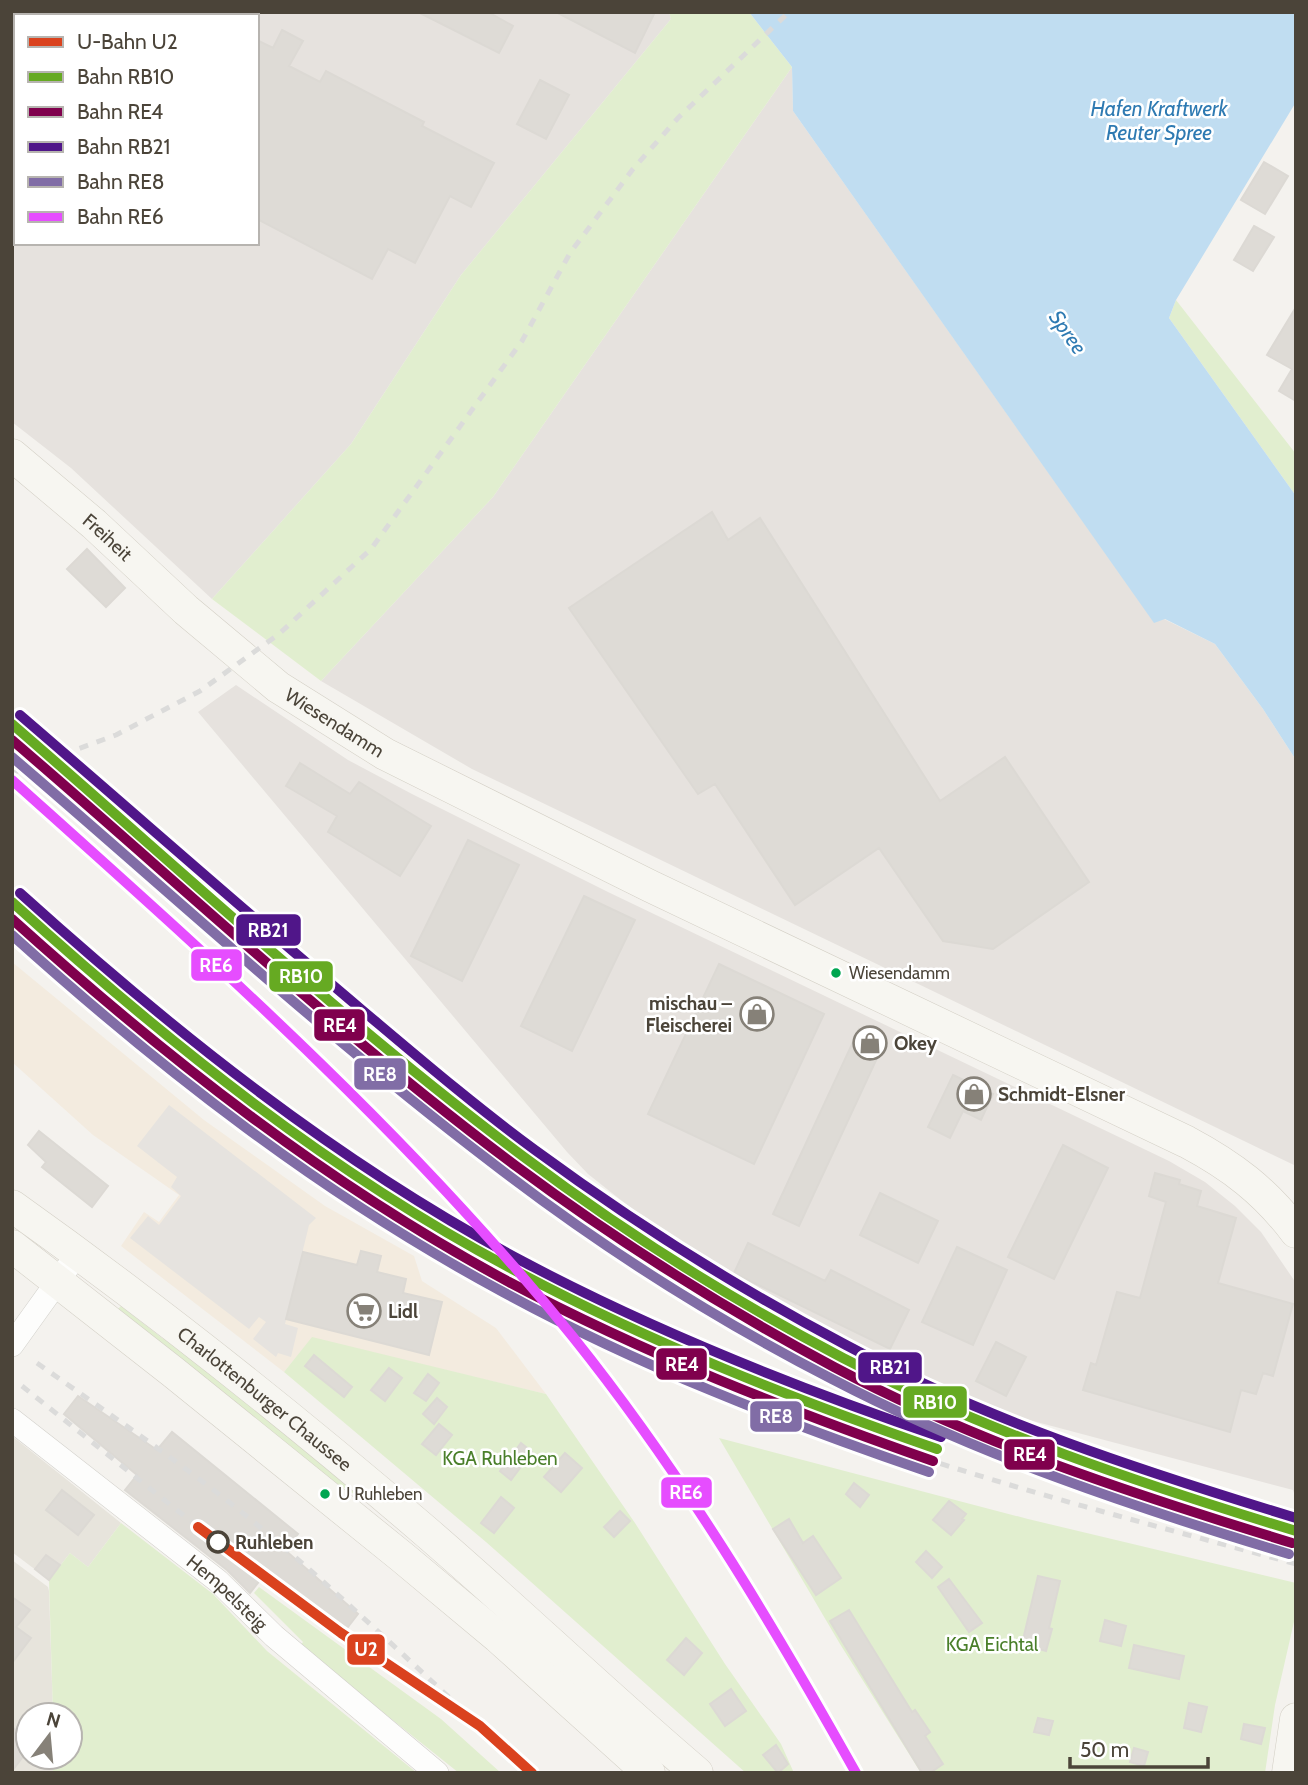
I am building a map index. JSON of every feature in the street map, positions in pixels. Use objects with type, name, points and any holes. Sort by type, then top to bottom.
[{"type":"main road","name":"Freiheit","points":[[12,456],[94,524],[199,621]]},
{"type":"main road","name":"Wiesendamm","points":[[199,621],[278,687],[385,754],[650,886],[1220,1159],[1248,1180],[1296,1232]]},
{"type":"main road","name":"Charlottenburger Chaussee","points":[[12,1206],[78,1253],[344,1462],[512,1606],[696,1773]]},
{"type":"main road","name":"Charlottenburger Chaussee","points":[[12,1246],[173,1372],[498,1637],[649,1773]]},
{"type":"main road","points":[[1288,1773],[1296,1719]]},
{"type":"street","points":[[12,1345],[78,1253]]},
{"type":"street","name":"Hempelsteig","points":[[12,1420],[218,1581],[266,1629],[437,1773]]},
{"type":"shaded area","points":[[12,12],[669,12],[671,19],[461,275],[351,444],[212,599],[71,468],[12,422]]},
{"type":"shaded area","points":[[792,67],[793,111],[1154,622],[1164,619],[1215,644],[1263,709],[1296,760],[1294,1165],[472,769],[321,681],[493,497]]},
{"type":"shaded area","points":[[236,685],[348,760],[412,794],[608,892],[1169,1161],[1205,1182],[1261,1232],[1296,1283],[1296,1499],[1293,1490],[973,1405],[905,1375],[854,1344],[708,1269],[588,1174],[567,1152],[198,712]]},
{"type":"shaded area","points":[[12,962],[204,1120],[325,1206],[414,1256],[422,1281],[496,1328],[546,1394],[312,1338],[284,1372],[121,1246],[144,1212],[159,1222],[179,1195],[93,1135],[12,1062]]},
{"type":"shaded area","points":[[169,1105],[316,1218],[309,1225],[285,1324],[298,1328],[291,1357],[278,1353],[276,1357],[253,1339],[266,1322],[259,1317],[249,1329],[130,1238],[148,1216],[159,1225],[181,1196],[171,1187],[177,1177],[137,1146]]},
{"type":"shaded area","points":[[12,1436],[121,1523],[88,1567],[70,1553],[49,1580],[12,1552]]},
{"type":"shaded area","points":[[12,1560],[48,1587],[53,1701],[14,1701],[14,1771],[53,1773],[12,1773]]},
{"type":"green space","points":[[669,12],[749,12],[792,67],[493,497],[321,681],[212,599],[351,444],[461,275],[671,19]]},
{"type":"green space","points":[[1176,300],[1296,454],[1296,496],[1169,318]]},
{"type":"green space","points":[[121,1306],[162,1338],[204,1361],[366,1501],[332,1481],[116,1311]]},
{"type":"green space","name":"KGA Ruhleben","points":[[312,1337],[546,1394],[781,1744],[794,1773],[746,1773],[486,1542],[284,1372]]},
{"type":"green space","name":"KGA Eichtal","points":[[719,1438],[1028,1519],[1296,1583],[1296,1613],[1275,1705],[1265,1773],[921,1773],[840,1644]]},
{"type":"green space","points":[[121,1523],[213,1594],[267,1651],[417,1773],[53,1773],[84,1771],[84,1701],[53,1701],[49,1580],[70,1553],[88,1567]]},
{"type":"green space","points":[[259,1587],[441,1719],[501,1773],[459,1773],[300,1646],[303,1642],[254,1593]]},
{"type":"water","points":[[749,12],[1296,12],[1296,102],[1176,300],[1169,318],[1296,496],[1296,760],[1263,709],[1215,644],[1165,619],[1154,623],[793,111],[792,67]]},
{"type":"building","points":[[418,12],[488,12],[513,26],[499,53]]},
{"type":"building","points":[[556,12],[655,12],[635,53]]},
{"type":"building","points":[[282,30],[303,41],[289,66],[320,82],[326,71],[424,122],[422,126],[494,163],[471,207],[450,196],[415,263],[388,249],[372,279],[259,220],[259,41],[273,48]]},
{"type":"building","points":[[540,80],[569,95],[546,139],[517,124]]},
{"type":"building","points":[[1264,162],[1288,176],[1265,214],[1241,200]]},
{"type":"building","points":[[1254,226],[1274,237],[1253,271],[1234,260]]},
{"type":"building","points":[[1296,307],[1296,401],[1279,391],[1292,369],[1267,355]]},
{"type":"building","points":[[712,512],[728,540],[760,518],[940,801],[1005,757],[1089,882],[993,949],[943,941],[879,848],[795,905],[715,784],[698,794],[569,608]]},
{"type":"building","points":[[87,549],[125,588],[106,607],[67,569]]},
{"type":"building","points":[[300,763],[350,794],[359,782],[431,826],[400,876],[328,832],[337,816],[286,786]]},
{"type":"building","points":[[468,840],[519,865],[462,981],[411,956]]},
{"type":"building","points":[[584,896],[635,920],[572,1051],[521,1026]]},
{"type":"building","points":[[719,964],[824,1014],[754,1164],[648,1114]]},
{"type":"building","points":[[859,1029],[885,1041],[799,1226],[773,1214]]},
{"type":"building","points":[[953,1075],[993,1094],[981,1120],[963,1111],[950,1138],[928,1127]]},
{"type":"building","points":[[39,1131],[108,1186],[92,1207],[42,1167],[46,1162],[28,1145]]},
{"type":"building","points":[[1063,1145],[1108,1168],[1054,1279],[1008,1257]]},
{"type":"building","points":[[1155,1173],[1180,1180],[1179,1184],[1201,1191],[1197,1206],[1236,1218],[1218,1283],[1293,1304],[1273,1376],[1263,1373],[1256,1394],[1241,1390],[1230,1432],[1083,1390],[1091,1363],[1096,1365],[1117,1292],[1140,1298],[1166,1202],[1149,1196]]},
{"type":"building","points":[[880,1193],[938,1221],[918,1263],[860,1235]]},
{"type":"building","points":[[748,1243],[825,1281],[831,1270],[909,1310],[890,1349],[734,1273]]},
{"type":"building","points":[[957,1247],[1007,1270],[973,1345],[922,1322]]},
{"type":"building","name":"Lidl","points":[[361,1251],[381,1256],[377,1272],[406,1279],[403,1293],[442,1302],[429,1355],[286,1319],[303,1252],[357,1265]]},
{"type":"building","points":[[996,1342],[1026,1357],[1006,1396],[976,1381]]},
{"type":"building","points":[[314,1355],[352,1387],[344,1397],[305,1366]]},
{"type":"building","points":[[389,1368],[402,1378],[385,1401],[371,1390]]},
{"type":"building","points":[[428,1374],[439,1383],[426,1401],[414,1393]]},
{"type":"building","points":[[78,1396],[157,1450],[172,1432],[298,1534],[285,1550],[358,1614],[344,1632],[265,1574],[250,1593],[227,1570],[125,1490],[137,1475],[64,1414]]},
{"type":"building","points":[[437,1398],[447,1407],[434,1424],[423,1414]]},
{"type":"building","points":[[439,1424],[452,1435],[436,1455],[422,1444]]},
{"type":"building","points":[[521,1443],[532,1452],[511,1480],[500,1471]]},
{"type":"building","points":[[565,1453],[582,1468],[561,1492],[544,1477]]},
{"type":"building","points":[[854,1483],[869,1495],[860,1507],[846,1494]]},
{"type":"building","points":[[62,1490],[94,1515],[78,1535],[46,1510]]},
{"type":"building","points":[[501,1497],[514,1508],[494,1533],[481,1523]]},
{"type":"building","points":[[949,1501],[966,1514],[951,1535],[933,1520]]},
{"type":"building","points":[[620,1511],[630,1521],[614,1537],[604,1527]]},
{"type":"building","points":[[789,1519],[803,1543],[813,1536],[841,1578],[816,1595],[773,1529]]},
{"type":"building","points":[[926,1551],[942,1567],[932,1578],[916,1562]]},
{"type":"building","points":[[46,1555],[60,1565],[49,1580],[35,1569]]},
{"type":"building","points":[[1038,1576],[1060,1581],[1046,1651],[1022,1644]]},
{"type":"building","points":[[949,1579],[982,1623],[969,1632],[938,1587]]},
{"type":"building","points":[[12,1597],[30,1610],[16,1627],[31,1638],[12,1663]]},
{"type":"building","points":[[849,1610],[912,1712],[915,1710],[930,1732],[925,1736],[943,1764],[930,1773],[922,1773],[830,1621]]},
{"type":"building","points":[[1105,1620],[1126,1626],[1121,1646],[1100,1641]]},
{"type":"building","points":[[686,1638],[702,1653],[684,1675],[667,1660]]},
{"type":"building","points":[[1134,1645],[1184,1656],[1179,1679],[1129,1668]]},
{"type":"building","points":[[731,1689],[746,1711],[725,1726],[710,1704]]},
{"type":"building","points":[[1189,1703],[1207,1707],[1201,1732],[1184,1728]]},
{"type":"building","points":[[1038,1718],[1053,1721],[1049,1735],[1034,1732]]},
{"type":"building","points":[[1244,1724],[1265,1728],[1261,1744],[1241,1739]]},
{"type":"building","points":[[12,1727],[14,1768],[12,1771]]},
{"type":"building","points":[[776,1745],[788,1764],[778,1773],[763,1755]]},
{"type":"building","points":[[1134,1748],[1148,1752],[1144,1766],[1130,1762]]},
{"type":"railway","points":[[12,773],[116,735],[200,691],[279,634],[371,549],[522,341],[570,253],[633,169],[678,118],[789,12]]},
{"type":"railway","points":[[12,921],[117,1013],[228,1101],[306,1156],[426,1232]]},
{"type":"railway","points":[[590,1323],[771,1403],[890,1447],[1063,1500],[1296,1564]]},
{"type":"railway","points":[[37,1363],[239,1510],[331,1589],[480,1726]]},
{"type":"railway","points":[[22,1386],[198,1527]]},
{"type":"metro line","name":"U2","points":[[198,1527],[341,1633],[480,1726],[532,1773]]},
{"type":"rail line","name":"RB21","points":[[20,715],[469,1099],[572,1177],[687,1253],[846,1345],[1010,1421],[1123,1463],[1296,1518]]},
{"type":"rail line","name":"RB10","points":[[12,724],[393,1054],[562,1185],[679,1264],[760,1313],[843,1358],[953,1410],[1065,1455],[1296,1531]]},
{"type":"rail line","name":"RE4","points":[[12,740],[386,1064],[516,1166],[593,1221],[672,1272],[834,1367],[945,1420],[1117,1487],[1292,1543]]},
{"type":"rail line","name":"RE8","points":[[12,757],[308,1014],[429,1114],[572,1222],[700,1305],[832,1379],[943,1432],[1114,1498],[1289,1554]]},
{"type":"rail line","name":"RE6","points":[[12,780],[304,1047],[443,1188],[509,1261],[613,1389],[688,1495],[758,1604],[856,1773]]},
{"type":"rail line","name":"RB21","points":[[20,893],[198,1045],[323,1138],[454,1223],[573,1287],[675,1335],[834,1399],[941,1437]]},
{"type":"rail line","name":"RB10","points":[[12,902],[130,1005],[253,1103],[316,1149],[448,1233],[567,1297],[671,1346],[776,1390],[937,1449]]},
{"type":"rail line","name":"RE4","points":[[12,919],[129,1020],[250,1116],[376,1204],[442,1244],[560,1308],[665,1357],[825,1422],[933,1461]]},
{"type":"rail line","name":"RE8","points":[[12,935],[127,1035],[247,1128],[309,1173],[437,1255],[554,1319],[659,1368],[766,1413],[929,1472]]},
{"type":"place","name":"Wiesendamm","points":[[836,973]]},
{"type":"place","name":"mischau – Fleischerei","points":[[757,1014]]},
{"type":"place","name":"Okey","points":[[870,1043]]},
{"type":"place","name":"Schmidt-Elsner","points":[[974,1094]]},
{"type":"place","name":"Lidl","points":[[364,1311]]},
{"type":"place","name":"U Ruhleben","points":[[325,1494]]},
{"type":"place","name":"Ruhleben","points":[[218,1542]]},
{"type":"water label","name":"Hafen Kraftwerk Reuter Spree","points":[[1159,120]]},
{"type":"water label","name":"Spree","points":[[1068,332]]}]
